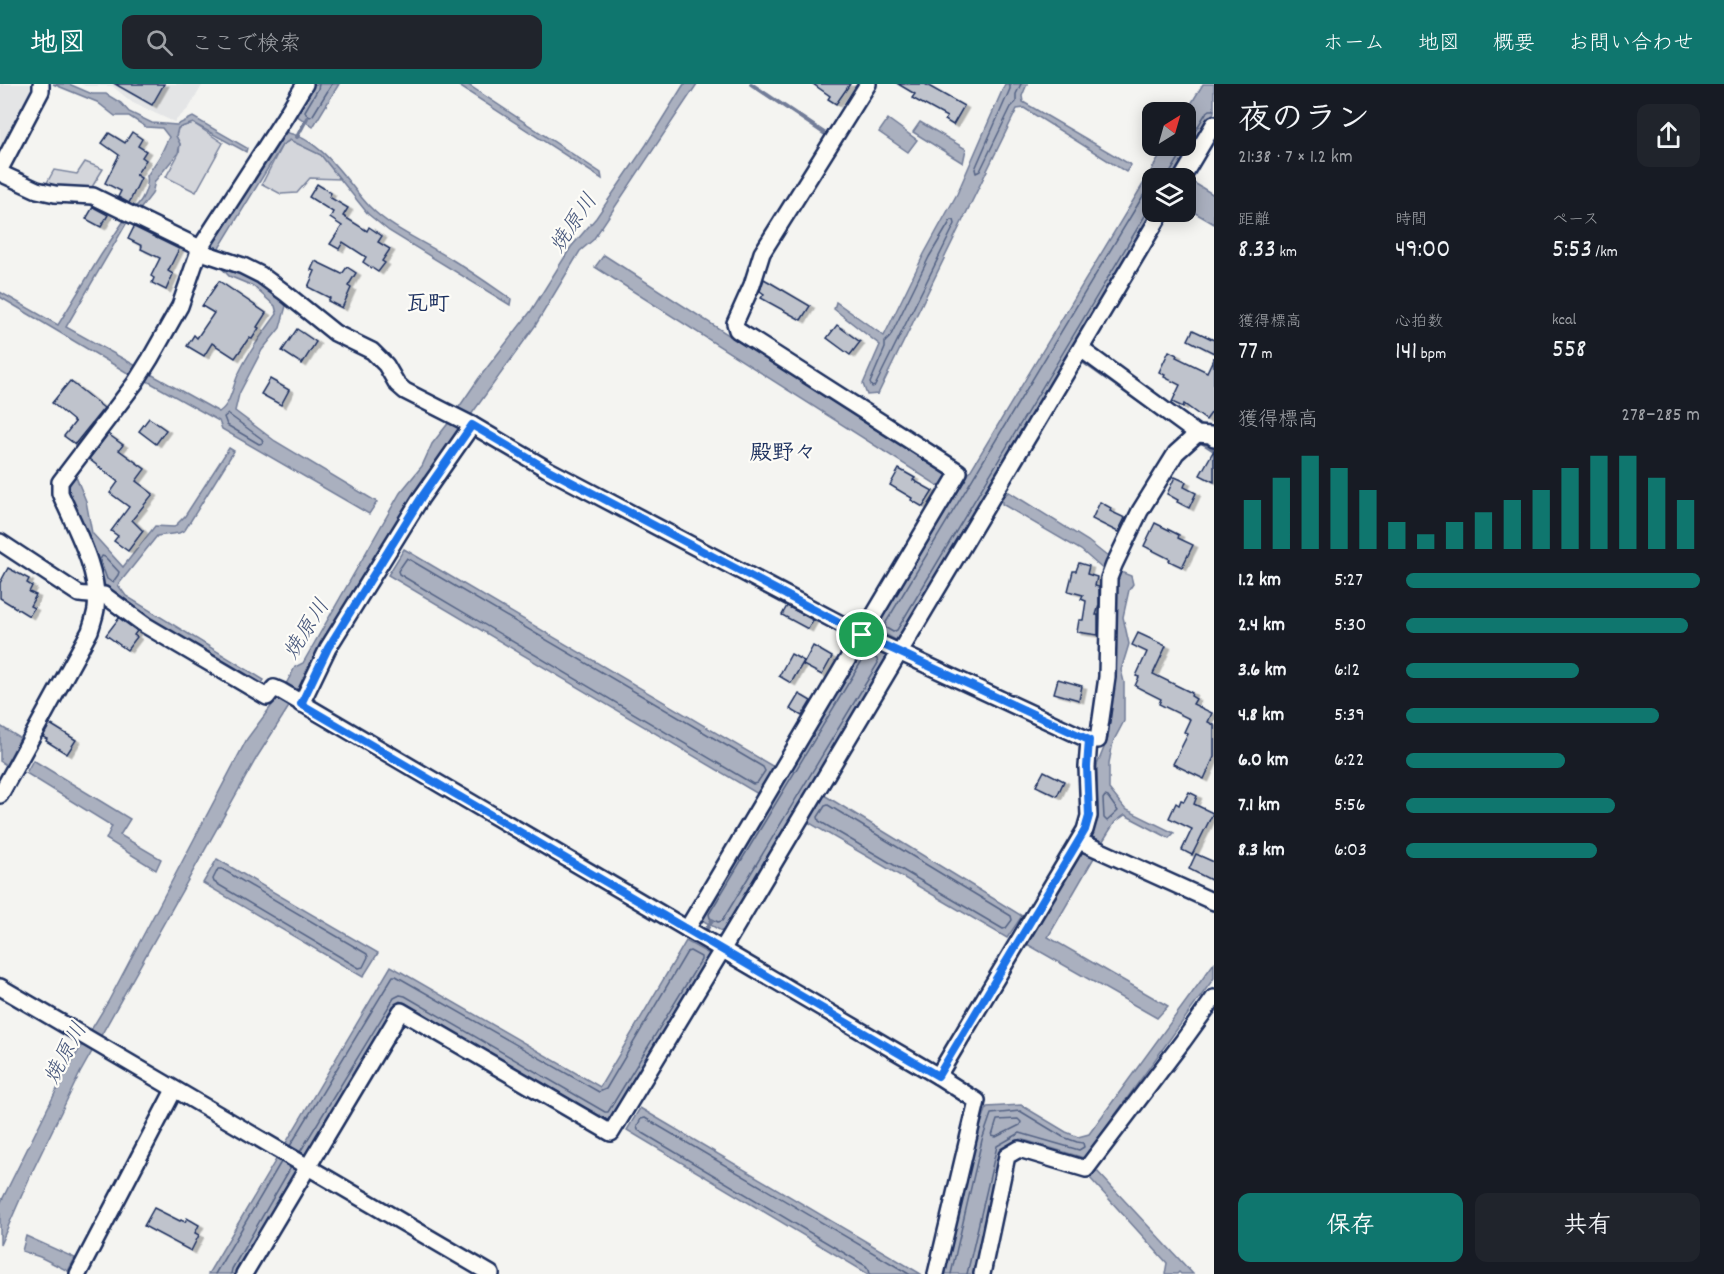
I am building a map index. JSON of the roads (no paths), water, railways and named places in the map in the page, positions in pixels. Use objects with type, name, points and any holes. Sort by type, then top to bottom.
[{"type":"street","points":[[0,169],[41,91],[41,84]]},
{"type":"street","points":[[0,795],[90,631],[96,610],[95,582],[88,559],[60,493],[60,482],[141,374],[180,306],[204,251],[305,84]]},
{"type":"street","points":[[688,929],[959,472],[736,330],[735,324],[752,285],[762,253],[868,84]]},
{"type":"street","points":[[1188,168],[1214,124]]},
{"type":"street","points":[[0,173],[37,190],[55,194],[93,196],[204,251],[261,275],[335,333],[372,351],[386,365],[397,384],[405,392],[472,425],[547,469],[862,635],[1089,740],[1098,740],[1107,677],[1111,571],[1140,511],[1176,453],[1205,436],[1078,355]]},
{"type":"street","points":[[244,1274],[401,1011],[611,1133],[1156,222]]},
{"type":"street","points":[[298,702],[340,628],[421,498],[472,425]]},
{"type":"street","points":[[0,542],[79,594],[104,595],[145,625],[267,697],[274,688],[281,691],[977,1101],[936,1274]]},
{"type":"street","points":[[938,1076],[1088,844],[1085,830],[1089,816],[1087,767],[1089,740]]},
{"type":"street","points":[[1088,844],[1214,902]]},
{"type":"street","points":[[0,987],[491,1274]]},
{"type":"street","points":[[982,1274],[1007,1156],[1019,1149],[1086,1169],[1214,998]]},
{"type":"street","points":[[78,1274],[174,1090]]},
{"type":"water","points":[[53,84],[69,84],[92,94],[106,94],[121,103],[129,112],[152,123],[177,125],[193,117],[247,148],[246,152],[193,123],[178,128],[176,136],[180,144],[178,153],[155,181],[152,194],[138,212],[130,217],[66,327],[219,412],[229,400],[246,359],[277,314],[275,306],[253,286],[229,276],[216,262],[264,284],[286,306],[280,328],[262,350],[239,394],[235,411],[275,441],[377,502],[369,514],[222,429],[219,421],[149,382],[126,372],[0,297],[0,292],[58,325],[101,255],[131,210],[144,195],[147,176],[169,137],[162,128],[146,127],[129,116],[115,116],[97,102]]},
{"type":"water","points":[[314,84],[339,84],[313,127],[296,115]]},
{"type":"water","points":[[456,84],[467,84],[601,173],[602,179]]},
{"type":"water","points":[[684,84],[697,84],[593,240],[580,251],[535,326],[468,419],[455,413],[531,311],[571,247],[596,218]]},
{"type":"water","points":[[1005,84],[1027,84],[1022,96],[1023,102],[1131,165],[1126,172],[1024,108],[1017,109],[878,394],[867,395],[863,384],[880,345],[834,309],[836,302],[884,336],[924,254],[957,194]]},
{"type":"water","points":[[1203,84],[1214,84],[1214,112],[1196,142],[1196,102],[1192,102]]},
{"type":"water","points":[[888,119],[917,140],[908,152],[879,132]]},
{"type":"water","points":[[920,122],[966,149],[963,163],[913,132]]},
{"type":"water","points":[[285,132],[299,136],[322,152],[369,206],[386,221],[487,282],[511,299],[510,305],[389,231],[368,214],[321,155],[290,140],[282,145],[218,250],[210,244],[278,137]]},
{"type":"water","points":[[1160,156],[1187,156],[1180,168],[1153,168]]},
{"type":"water","points":[[1196,184],[1214,195],[1214,224],[1196,213]]},
{"type":"water","points":[[1142,186],[1142,222],[1148,222],[898,641],[875,629]]},
{"type":"water","points":[[604,255],[947,475],[940,487],[595,267]]},
{"type":"water","points":[[450,421],[462,428],[298,693],[285,686],[295,667],[303,663],[400,493],[422,466],[432,444]]},
{"type":"water","points":[[229,448],[234,451],[185,530],[157,536],[118,585],[126,596],[264,680],[261,685],[121,602],[102,582],[68,494],[71,476],[76,477],[86,501],[92,533],[123,567],[155,526],[174,527],[185,516]]},
{"type":"water","points":[[1009,492],[1088,541],[1108,557],[1108,567],[1131,576],[1133,584],[1129,590],[1123,617],[1129,644],[1121,670],[1124,682],[1124,721],[1113,742],[1109,763],[1109,789],[1125,809],[1174,833],[1169,838],[1125,815],[1115,822],[1101,844],[1089,838],[1098,819],[1097,765],[1108,738],[1114,677],[1106,572],[1081,550],[1002,504],[1002,497]]},
{"type":"water","points":[[404,549],[774,767],[758,794],[388,575]]},
{"type":"water","points":[[864,645],[888,657],[723,932],[700,919]]},
{"type":"water","points":[[278,697],[290,705],[257,757],[80,1073],[0,1245],[0,1204],[66,1071],[108,1002],[247,739]]},
{"type":"water","points":[[0,726],[20,738],[6,765],[0,761]]},
{"type":"water","points":[[33,760],[130,819],[120,835],[161,859],[156,870],[106,839],[112,826],[26,773]]},
{"type":"water","points":[[824,795],[1022,916],[1007,938],[808,822]]},
{"type":"water","points":[[1081,849],[1095,856],[1048,937],[1168,1006],[1157,1018],[1025,943]]},
{"type":"water","points":[[217,859],[378,953],[363,977],[203,883]]},
{"type":"water","points":[[686,941],[711,955],[610,1122],[400,1001],[236,1274],[208,1274],[391,966],[600,1087]]},
{"type":"water","points":[[1214,963],[1214,978],[1084,1158],[1021,1139],[1002,1149],[973,1274],[945,1274],[976,1138],[987,1107],[1021,1105],[1066,1132],[1078,1137],[1089,1134]]},
{"type":"water","points":[[640,1108],[921,1274],[868,1274],[627,1130]]},
{"type":"water","points":[[1096,1170],[1193,1274],[1179,1272],[1165,1274],[1167,1263],[1089,1177]]},
{"type":"water","points":[[26,1236],[75,1258],[68,1271],[22,1251]]},
{"type":"waterway","points":[[751,84],[827,135]]},
{"type":"waterway","points":[[297,137],[307,118]]},
{"type":"waterway","points":[[1078,358],[1160,416]]},
{"type":"waterway","points":[[1197,439],[1214,450]]},
{"type":"waterway","points":[[704,934],[712,920]]},
{"type":"district","name":"瓦町","points":[[428,305]]},
{"type":"district","name":"殿野々","points":[[783,454]]},
{"type":"water label","name":"焼原川","points":[[575,224]]},
{"type":"water label","name":"焼原川","points":[[308,630]]},
{"type":"water label","name":"焼原川","points":[[67,1054]]}]
